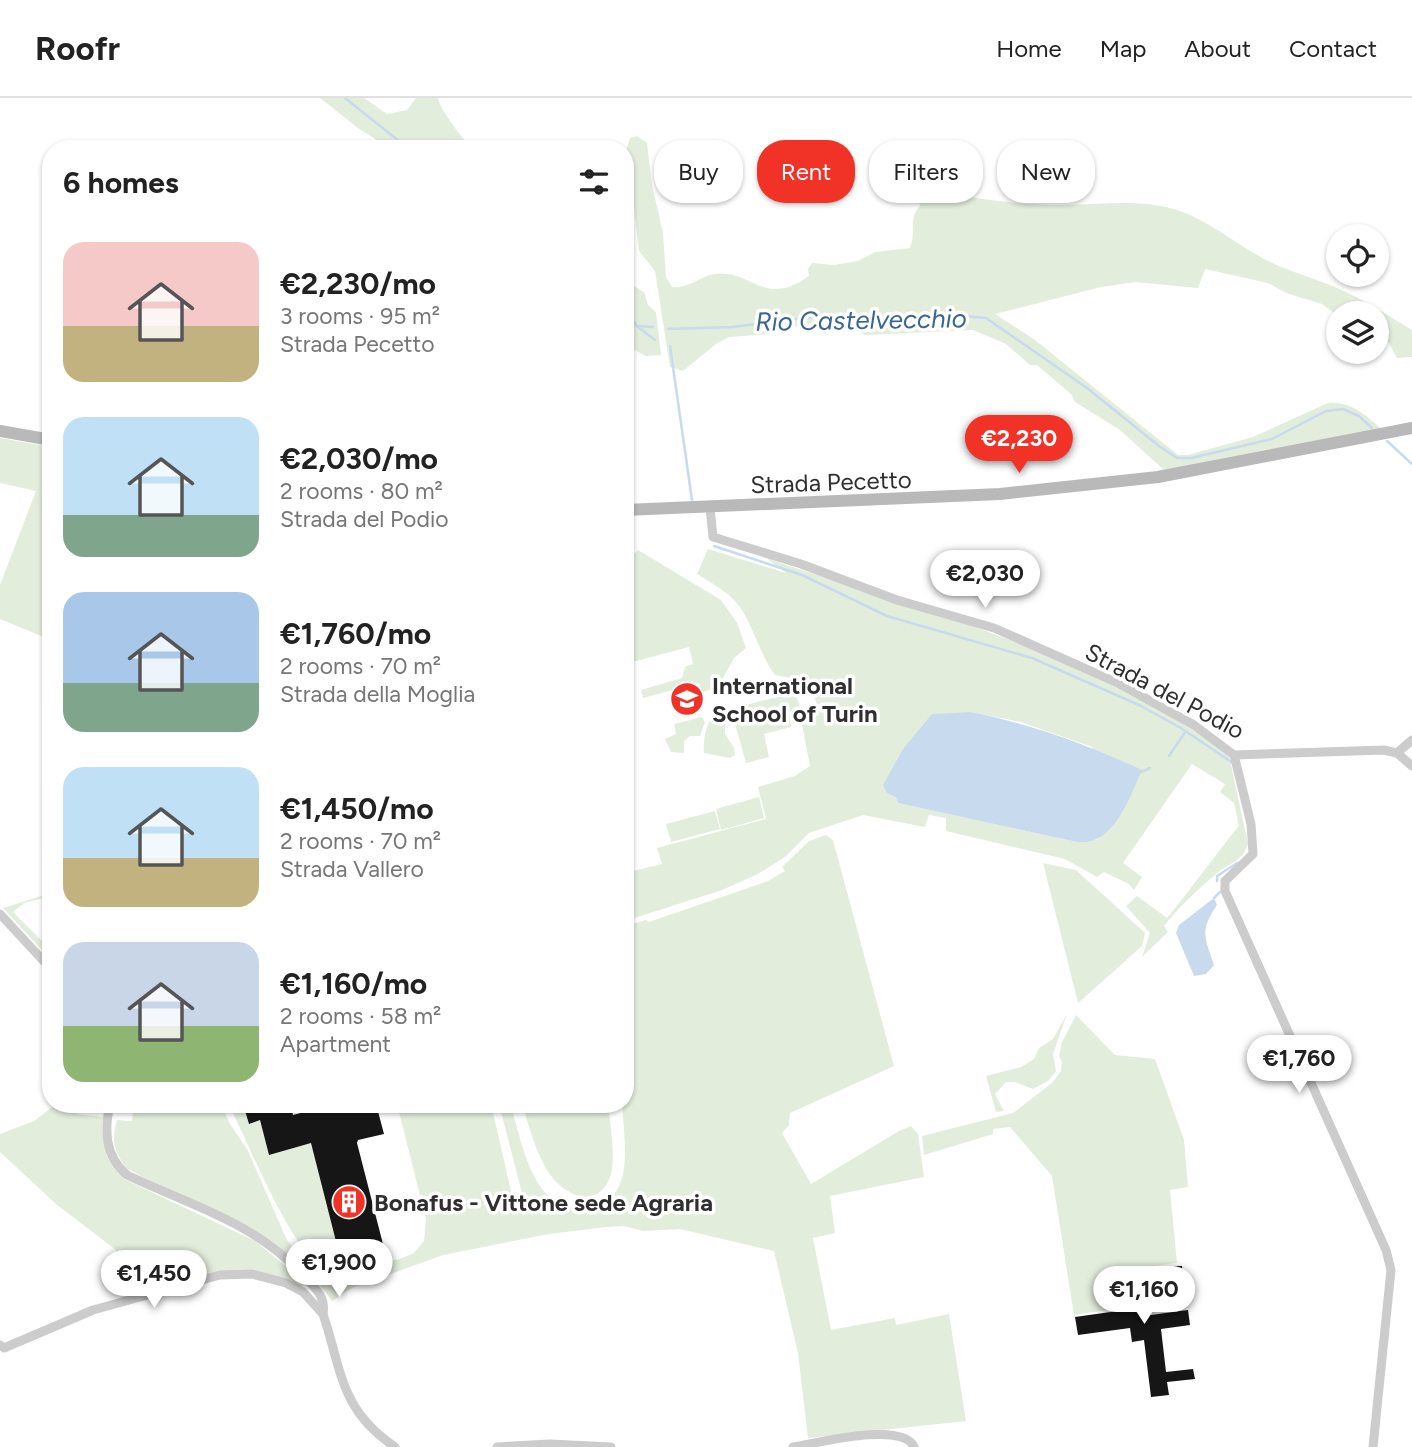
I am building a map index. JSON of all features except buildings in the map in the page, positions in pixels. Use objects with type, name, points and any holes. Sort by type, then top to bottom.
[{"type":"main road","name":"Strada Pecetto","points":[[634,510],[1000,494],[1158,477],[1412,428]]},
{"type":"main road","points":[[0,431],[42,438]]},
{"type":"street","name":"Strada del Podio","points":[[710,508],[713,537],[801,564],[897,600],[994,628],[1118,683],[1194,725],[1234,755],[1384,750],[1397,753]]},
{"type":"street","points":[[1412,740],[1397,753],[1412,766]]},
{"type":"street","points":[[1234,755],[1251,824],[1253,854],[1225,881],[1225,891],[1386,1250],[1391,1270],[1373,1447]]},
{"type":"street","points":[[0,914],[42,959]]},
{"type":"street","points":[[108,1113],[107,1138],[118,1167],[127,1175],[208,1209],[263,1238],[319,1293],[325,1303],[323,1314]]},
{"type":"street","points":[[0,1345],[4,1348],[93,1310],[220,1275],[252,1274],[286,1283],[303,1292],[323,1314],[352,1407],[395,1447]]},
{"type":"street","points":[[793,1447],[886,1434],[905,1436],[911,1440],[914,1447]]},
{"type":"street","points":[[497,1447],[550,1444],[611,1447]]},
{"type":"green space","points":[[320,98],[364,98],[387,114],[407,110],[416,98],[438,98],[447,117],[465,140],[377,140]]},
{"type":"green space","points":[[637,136],[647,143],[654,203],[663,233],[666,277],[672,287],[683,286],[714,274],[727,274],[758,285],[780,289],[809,276],[808,269],[812,263],[834,265],[858,261],[875,252],[910,248],[914,215],[919,203],[983,203],[983,199],[997,200],[997,203],[1053,205],[1141,203],[1183,212],[1268,261],[1363,301],[1326,301],[1326,307],[1286,293],[1268,283],[1205,269],[1198,288],[1135,282],[1101,287],[995,314],[1035,340],[1178,455],[1188,455],[1253,437],[1328,403],[1351,407],[1383,430],[1164,470],[1120,430],[1075,402],[1071,394],[1037,365],[1030,365],[1006,344],[973,330],[865,335],[854,329],[792,326],[772,334],[729,337],[683,371],[670,367],[655,271],[639,251],[634,208],[634,140],[629,140]]},
{"type":"green space","points":[[634,286],[644,292],[648,305],[656,312],[661,355],[646,356],[634,350]]},
{"type":"green space","points":[[1389,316],[1412,330],[1412,357],[1397,358],[1389,343]]},
{"type":"green space","points":[[0,438],[42,445],[42,636],[0,619],[0,585],[36,491],[0,483]]},
{"type":"green space","points":[[708,549],[786,573],[766,558],[946,617],[1065,662],[1122,689],[1177,719],[1229,755],[1248,844],[1239,859],[1216,874],[1182,905],[1164,926],[1168,932],[1142,957],[1150,933],[1126,906],[1137,896],[1167,918],[1239,826],[1234,803],[1220,792],[1225,784],[1192,764],[1123,863],[1142,877],[1134,890],[1129,884],[1104,872],[1097,877],[1065,859],[946,831],[946,818],[929,815],[925,827],[863,815],[809,833],[785,857],[758,874],[722,890],[634,918],[634,871],[662,864],[657,848],[766,819],[758,787],[795,776],[810,766],[800,714],[816,703],[812,682],[775,675],[740,607],[726,593],[697,574]],"holes":[[[971,712],[1021,722],[1092,747],[1098,839],[1077,842],[898,803],[897,797]]]},
{"type":"green space","points":[[638,550],[721,600],[737,623],[746,648],[734,658],[723,678],[724,686],[702,692],[699,683],[643,698],[641,690],[682,678],[685,667],[693,664],[689,647],[634,662],[634,554]]},
{"type":"green space","points":[[795,692],[800,707],[789,712],[791,727],[764,734],[769,757],[746,763],[731,709]]},
{"type":"green space","points":[[718,711],[725,713],[725,734],[734,748],[735,755],[730,758],[704,753],[708,724]]},
{"type":"green space","points":[[702,717],[705,722],[700,736],[690,736],[684,741],[684,753],[671,752],[665,739],[676,734],[674,724]]},
{"type":"green space","points":[[759,797],[764,818],[721,830],[716,809]]},
{"type":"green space","points":[[715,811],[720,829],[671,842],[666,824]]},
{"type":"green space","points":[[826,835],[833,840],[894,1066],[790,1113],[789,1125],[782,1133],[811,1184],[911,1126],[918,1134],[924,1177],[830,1196],[835,1233],[813,1238],[831,1330],[895,1318],[896,1325],[949,1314],[966,1421],[808,1438],[798,1353],[774,1251],[680,1229],[643,1231],[624,1226],[606,1227],[549,1234],[443,1255],[352,1288],[332,1301],[311,1275],[288,1254],[237,1222],[126,1168],[119,1156],[114,1140],[117,1120],[132,1121],[133,1113],[225,1113],[247,1149],[287,1240],[309,1267],[333,1277],[343,1277],[402,1258],[414,1253],[424,1241],[426,1219],[399,1113],[493,1113],[514,1204],[524,1201],[501,1113],[513,1113],[527,1160],[546,1194],[571,1207],[599,1205],[612,1197],[620,1185],[625,1154],[623,1113],[634,1113],[634,923],[646,920],[649,922],[768,881],[785,871],[782,867],[809,841]]},
{"type":"green space","points":[[1043,863],[1076,870],[1145,933],[1142,946],[1078,1003]]},
{"type":"green space","points":[[42,896],[42,898],[24,903],[13,912],[42,941],[42,950],[3,908]]},
{"type":"green space","points":[[1067,1014],[1053,1054],[1056,1071],[1048,1081],[1033,1089],[1015,1082],[1006,1082],[995,1094],[1004,1111],[996,1112],[986,1076],[1021,1067],[1034,1059],[1039,1048],[1053,1039]]},
{"type":"green space","points":[[1076,1015],[1115,1055],[1155,1059],[1184,1140],[1188,1187],[1170,1190],[1177,1263],[1123,1270],[1128,1307],[1074,1315],[1052,1176],[1010,1127],[993,1129],[993,1134],[924,1155],[922,1136],[1013,1113],[1052,1083],[1061,1071],[1062,1062],[1059,1056],[1062,1042]]},
{"type":"green space","points":[[44,1113],[77,1113],[103,1117],[102,1130],[108,1158],[124,1179],[255,1241],[304,1281],[301,1288],[254,1272],[181,1278],[115,1257],[116,1250],[56,1204],[0,1152],[0,1134],[34,1121]]},
{"type":"green space","points":[[233,1113],[246,1113],[249,1124],[260,1120],[269,1155],[315,1142],[384,1248],[386,1256],[338,1270],[323,1267],[311,1258],[286,1222]]},
{"type":"green space","points":[[525,1113],[609,1113],[613,1159],[611,1174],[605,1186],[598,1193],[589,1196],[571,1193],[562,1187],[547,1170]]},
{"type":"water","points":[[971,712],[1058,736],[1142,770],[1119,818],[1101,837],[1077,842],[898,803],[896,797],[887,793],[883,785],[903,749],[932,714]]},
{"type":"water","points":[[1214,898],[1217,905],[1208,921],[1205,934],[1214,965],[1206,974],[1194,976],[1176,933],[1179,925]]},
{"type":"waterway","name":"Rio Castelvecchio","points":[[345,98],[398,140]]},
{"type":"waterway","name":"Rio Castelvecchio","points":[[668,329],[732,327],[813,317],[880,324],[939,314],[986,318],[1087,388],[1177,458],[1191,458],[1272,439],[1326,411],[1343,409],[1359,416],[1372,428]]},
{"type":"waterway","name":"Rio Castelvecchio","points":[[634,322],[637,326],[653,327]]},
{"type":"waterway","points":[[638,327],[655,340]]},
{"type":"waterway","points":[[670,346],[692,500]]},
{"type":"waterway","name":"Rio Castelvecchio","points":[[1387,441],[1412,464]]},
{"type":"waterway","points":[[714,546],[802,575],[887,616],[1032,658],[1139,705],[1181,728],[1233,763]]},
{"type":"waterway","points":[[1169,756],[1186,731]]},
{"type":"waterway","points":[[1141,772],[1150,768]]},
{"type":"waterway","points":[[1217,881],[1217,876],[1237,863]]},
{"type":"waterway","points":[[1214,898],[1220,892]]},
{"type":"place","name":"International School of Turin","points":[[687,699]]},
{"type":"place","name":"Bonafus - Vittone sede Agraria","points":[[349,1202]]}]
